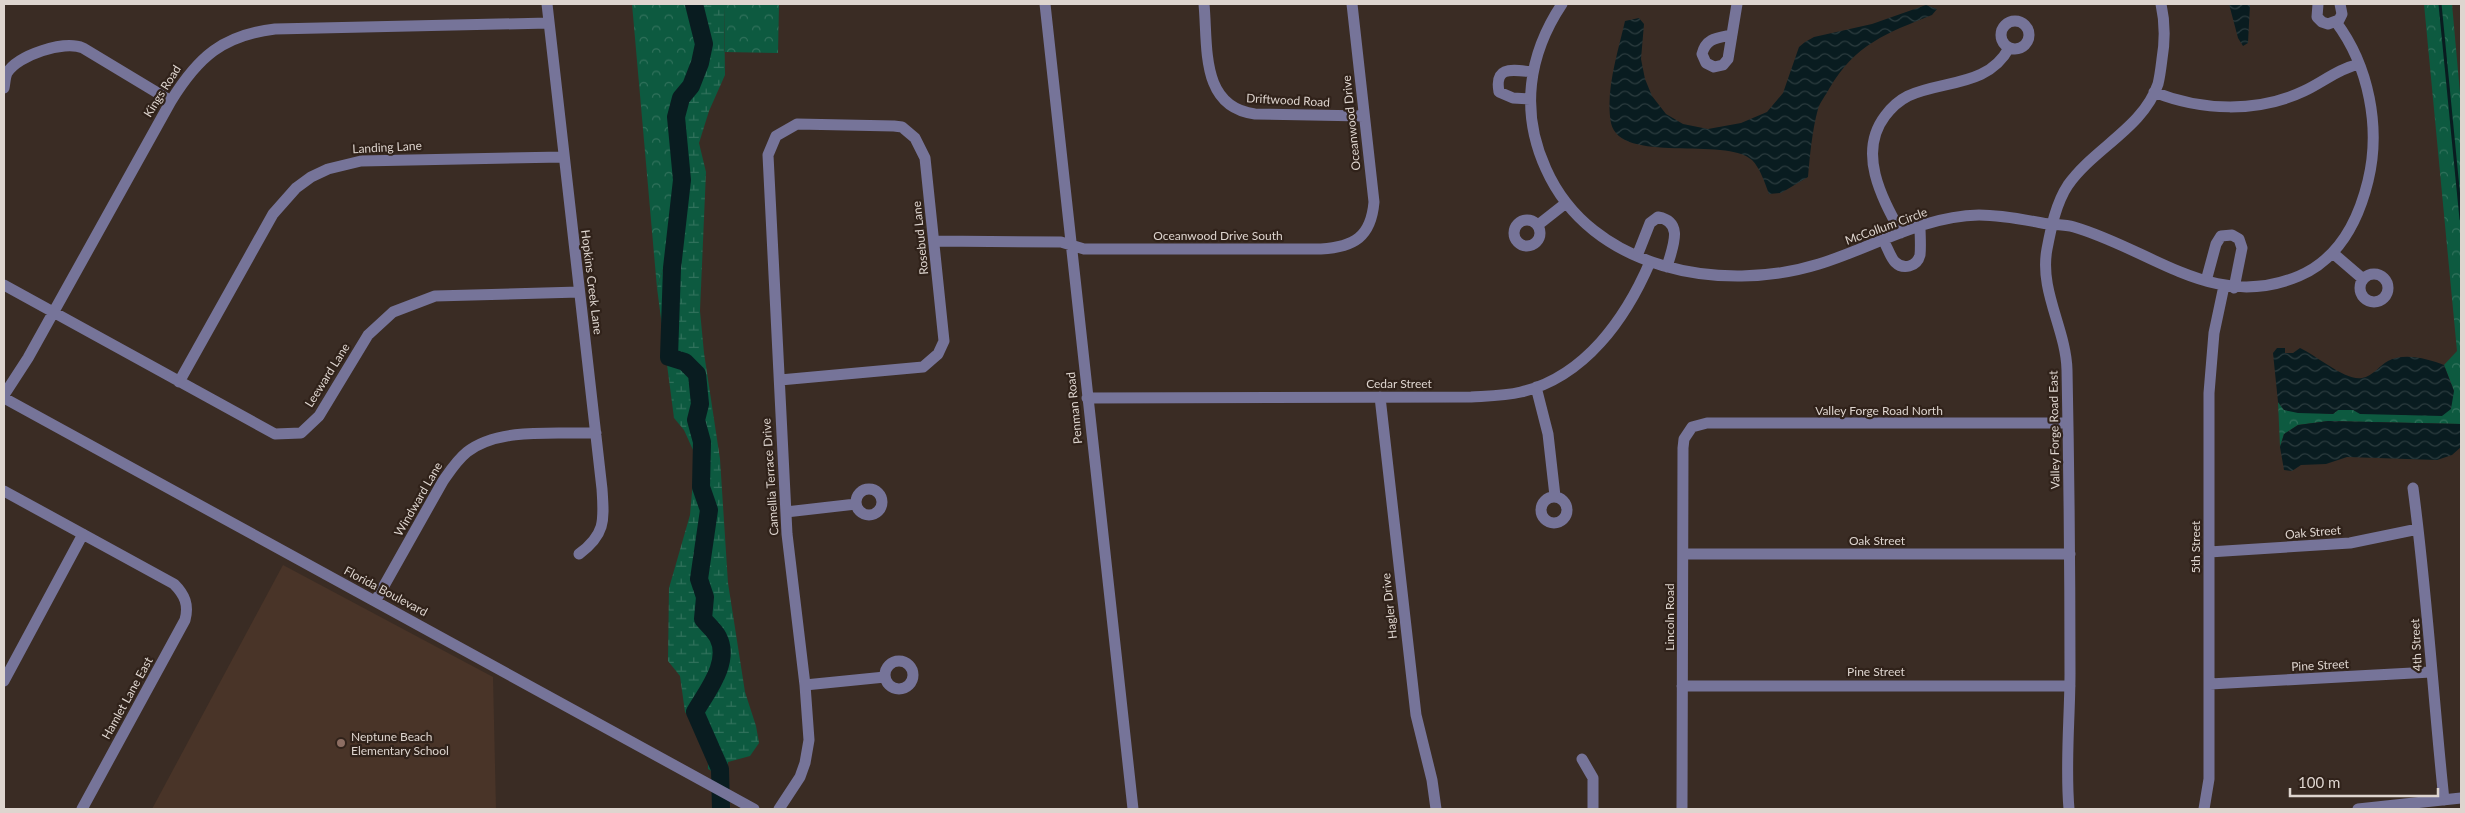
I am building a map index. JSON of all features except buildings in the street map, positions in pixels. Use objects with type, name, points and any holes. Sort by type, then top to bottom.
[{"type":"street","name":"Hopkins Creek Lane","points":[[547,4],[602,489],[602,527],[594,544],[579,554]]},
{"type":"street","name":"Penman Road","points":[[1045,4],[1133,809]]},
{"type":"street","name":"Driftwood Road","points":[[1204,4],[1213,82],[1223,100],[1232,108],[1255,114],[1364,116]]},
{"type":"street","name":"Oceanwood Drive","points":[[1352,4],[1374,202],[1370,225],[1361,236]]},
{"type":"street","name":"McCollum Circle","points":[[1562,4],[1539,45],[1533,72],[1530,99],[1535,134],[1544,165],[1566,202],[1594,231],[1650,262],[1699,274],[1780,273],[1825,262],[1920,226],[1974,215],[2021,218],[2075,228],[2206,281],[2229,287],[2263,288],[2281,284],[2307,272],[2334,254],[2346,237],[2357,215],[2370,173],[2372,121],[2367,87],[2353,50],[2336,22]]},
{"type":"street","points":[[1732,35],[1738,4]]},
{"type":"street","name":"Valley Forge Road East","points":[[2069,809],[2070,554],[2066,352],[2050,299],[2045,268],[2046,251],[2053,224],[2067,187],[2091,158],[2130,125],[2148,104],[2154,92],[2158,82],[2163,50],[2164,31],[2161,4]]},
{"type":"street","points":[[2318,4],[2316,11],[2320,20],[2326,24],[2336,22],[2342,14],[2340,4]]},
{"type":"street","name":"Kings Road","points":[[4,397],[28,358],[171,100],[186,76],[214,49],[227,41],[255,31],[548,23]]},
{"type":"street","points":[[4,88],[7,73],[16,63],[52,47],[71,45],[83,48],[171,100]]},
{"type":"street","points":[[1901,233],[1886,205],[1873,168],[1873,141],[1879,124],[1890,110],[1908,96],[1967,82],[1986,72],[2004,57],[2009,48]]},
{"type":"street","points":[[2154,92],[2204,106],[2232,107],[2260,104],[2302,92],[2338,71],[2358,64]]},
{"type":"street","points":[[1530,99],[1504,96],[1499,92],[1498,84],[1499,76],[1503,72],[1512,70],[1533,72]]},
{"type":"street","name":"Camellia Terrace Drive","points":[[779,809],[800,777],[808,751],[805,685],[786,512],[768,166],[771,144],[776,136],[797,124],[894,126],[910,132]]},
{"type":"street","name":"Rosebud Lane","points":[[780,380],[923,367],[931,361],[942,346],[944,333],[925,158],[923,150],[910,132]]},
{"type":"street","name":"Landing Lane","points":[[179,382],[274,214],[296,188],[311,177],[328,168],[361,161],[563,157]]},
{"type":"street","points":[[1538,225],[1566,202]]},
{"type":"street","points":[[1637,256],[1650,223],[1658,217],[1665,218],[1672,222],[1675,228],[1668,267]]},
{"type":"street","points":[[1883,240],[1894,261],[1904,266],[1911,266],[1917,262],[1920,253],[1920,226]]},
{"type":"street","name":"5th Street","points":[[2204,809],[2210,779],[2210,378],[2214,333],[2242,248],[2239,239],[2232,235],[2221,236],[2216,244],[2206,281]]},
{"type":"street","name":"Oceanwood Drive South","points":[[934,241],[1061,242],[1084,249],[1321,250],[1348,245],[1361,236]]},
{"type":"street","points":[[2334,254],[2363,279]]},
{"type":"street","name":"Cedar Street","points":[[1087,398],[1496,396],[1536,387],[1554,379],[1576,364],[1605,338],[1633,299],[1650,262]]},
{"type":"street","name":"Leeward Lane","points":[[4,285],[275,434],[301,433],[320,416],[368,334],[393,312],[435,296],[579,292]]},
{"type":"street","points":[[1536,387],[1548,434],[1555,496]]},
{"type":"street","name":"Florida Boulevard","points":[[4,397],[182,498],[376,600],[754,809]]},
{"type":"street","name":"Hagler Drive","points":[[1380,397],[1416,715],[1432,780],[1436,809]]},
{"type":"street","name":"Valley Forge Road North","points":[[1692,427],[1707,423],[2066,424]]},
{"type":"street","name":"Lincoln Road","points":[[1682,809],[1683,448],[1684,439],[1692,427]]},
{"type":"street","name":"Windward Lane","points":[[376,600],[443,482],[455,464],[468,451],[484,442],[502,436],[596,434]]},
{"type":"street","name":"4th Street","points":[[2412,488],[2427,598],[2431,672],[2444,800]]},
{"type":"street","points":[[4,491],[83,534],[4,681]]},
{"type":"street","points":[[786,512],[856,504]]},
{"type":"street","name":"Oak Street","points":[[2209,552],[2350,543],[2418,529]]},
{"type":"street","name":"Hamlet Lane East","points":[[82,809],[184,620],[187,610],[185,597],[174,584],[83,534]]},
{"type":"street","name":"Oak Street","points":[[1683,554],[2070,554]]},
{"type":"street","name":"Pine Street","points":[[2210,684],[2431,672]]},
{"type":"street","points":[[805,685],[885,677]]},
{"type":"street","name":"Pine Street","points":[[1682,686],[2070,686]]},
{"type":"street","points":[[1582,759],[1593,778],[1593,809]]},
{"type":"street","points":[[2358,809],[2461,798]]},
{"type":"shaded area","name":"Neptune Beach Elementary School","points":[[283,565],[493,677],[496,809],[152,809]]},
{"type":"green space","points":[[632,4],[701,4],[700,29],[685,86],[674,108],[678,175],[664,266],[657,288]]},
{"type":"green space","points":[[701,4],[724,4],[725,75],[709,111],[699,143],[706,172],[700,311],[704,353],[720,459],[728,583],[745,692],[756,726],[759,743],[750,756],[728,762],[728,780],[708,769],[708,753],[696,728],[685,712],[680,676],[668,661],[669,588],[690,515],[693,450],[684,430],[674,418],[657,288],[664,266],[678,175],[674,108],[685,86],[700,29]]},
{"type":"green space","points":[[724,4],[779,4],[778,53],[725,52]]},
{"type":"green space","points":[[2424,4],[2452,4],[2461,104],[2461,424],[2328,421],[2298,425],[2284,434],[2280,447],[2278,402],[2284,410],[2333,414],[2338,410],[2353,410],[2454,391],[2444,365],[2457,351]]},
{"type":"water","points":[[2229,4],[2250,4],[2248,43],[2243,46],[2238,38]]},
{"type":"water","points":[[1926,5],[1937,9],[1932,15],[1886,34],[1873,42],[1850,61],[1839,74],[1818,109],[1808,177],[1781,193],[1769,194],[1755,163],[1739,153],[1720,150],[1653,147],[1633,143],[1619,136],[1611,123],[1611,85],[1625,21],[1639,18],[1644,24],[1641,59],[1645,79],[1652,96],[1666,114],[1683,124],[1708,129],[1741,123],[1767,112],[1783,93],[1799,47],[1805,42],[1814,37],[1872,24]]},
{"type":"water","points":[[2277,348],[2285,348],[2285,353],[2293,353],[2300,348],[2339,372],[2355,378],[2366,377],[2394,358],[2416,357],[2444,365],[2454,391],[2451,409],[2442,416],[2360,414],[2353,410],[2338,410],[2333,414],[2298,413],[2284,410],[2278,402],[2273,353]]},
{"type":"water","points":[[2328,421],[2461,424],[2461,447],[2452,455],[2437,460],[2347,457],[2326,464],[2301,465],[2292,471],[2284,470],[2280,447],[2284,434],[2298,425]]},
{"type":"waterway","points":[[694,4],[704,44],[700,63],[691,86],[681,98],[676,117],[682,180],[672,268],[669,357],[685,362],[697,374],[700,404],[696,420],[702,442],[701,487],[709,510],[699,579],[705,597],[703,619],[718,637],[722,656],[716,676],[695,712],[720,769],[721,809]]},
{"type":"waterway","points":[[2440,4],[2461,219]]},
{"type":"place","name":"Neptune Beach Elementary School","points":[[341,743]]}]
